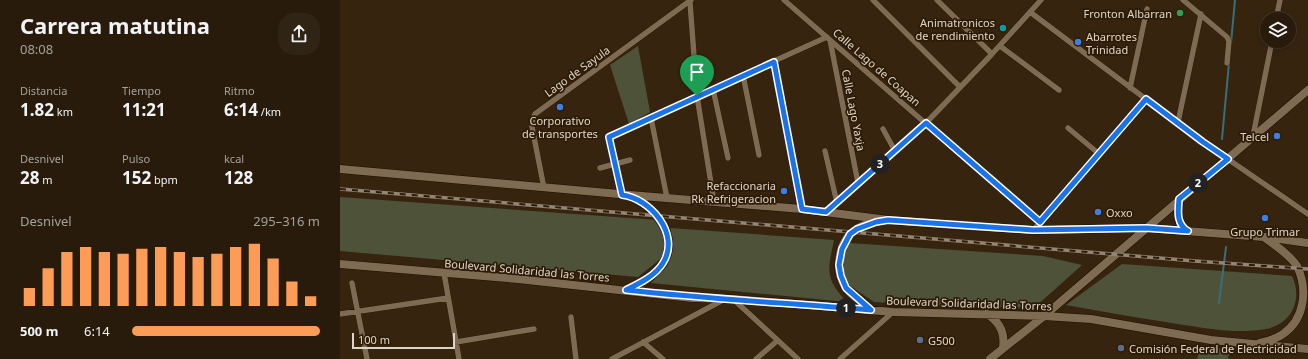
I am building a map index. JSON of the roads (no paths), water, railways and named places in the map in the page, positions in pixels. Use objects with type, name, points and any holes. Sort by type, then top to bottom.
[{"type":"main road","points":[[990,359],[1044,316],[1308,90]]},
{"type":"main road","points":[[340,169],[630,196],[802,209],[888,220],[1033,230],[1146,228],[1264,237],[1308,243]]},
{"type":"main road","points":[[626,290],[645,280],[660,267],[666,256],[668,243],[666,231],[657,215],[648,206],[630,196]]},
{"type":"main road","points":[[1179,199],[1178,217],[1181,225],[1188,231]]},
{"type":"main road","points":[[871,310],[846,288],[840,270],[840,255],[846,240],[857,229],[876,222],[888,220]]},
{"type":"main road","points":[[1253,344],[1277,338],[1288,330],[1297,319],[1304,299],[1302,279],[1297,266],[1288,256],[1264,237]]},
{"type":"main road","name":"Boulevard Solidaridad las Torres","points":[[340,264],[626,290],[692,298],[729,299],[893,312],[1044,316],[1097,320],[1211,340],[1308,349]]},
{"type":"main road","points":[[987,314],[995,320],[1001,328],[1004,337],[1003,348]]},
{"type":"street","name":"Calle Lago de Coapan","points":[[784,0],[1040,222]]},
{"type":"street","points":[[873,0],[960,88]]},
{"type":"street","points":[[937,0],[992,54]]},
{"type":"street","points":[[826,212],[926,123],[1000,46],[1041,0]]},
{"type":"street","points":[[1183,0],[1201,14],[1228,39],[1229,49],[1227,63]]},
{"type":"street","points":[[1277,12],[1280,0]]},
{"type":"street","points":[[690,1],[697,96],[714,202]]},
{"type":"street","name":"Lago de Sayula","points":[[544,188],[532,127],[535,114],[690,1]]},
{"type":"street","points":[[1130,88],[1148,9]]},
{"type":"street","points":[[1030,12],[1203,142],[1308,214]]},
{"type":"street","points":[[1178,122],[1201,14]]},
{"type":"street","points":[[622,195],[609,139],[611,136],[697,96],[828,39]]},
{"type":"street","name":"Calle Lago Yaxja","points":[[828,39],[858,183]]},
{"type":"street","points":[[1000,46],[1059,90]]},
{"type":"street","points":[[1253,136],[1271,48]]},
{"type":"street","points":[[774,62],[802,209]]},
{"type":"street","points":[[743,76],[759,156]]},
{"type":"street","points":[[713,89],[728,158]]},
{"type":"street","points":[[1033,230],[1146,99]]},
{"type":"street","points":[[651,118],[667,198]]},
{"type":"street","points":[[1068,128],[1098,153]]},
{"type":"street","points":[[883,129],[895,151]]},
{"type":"street","points":[[825,151],[837,203]]},
{"type":"street","points":[[600,168],[630,160]]},
{"type":"street","points":[[444,273],[459,359]]},
{"type":"street","points":[[352,283],[366,359]]},
{"type":"street","points":[[340,314],[448,298]]},
{"type":"street","points":[[612,359],[729,299],[798,359]]},
{"type":"street","points":[[840,359],[893,312]]},
{"type":"street","points":[[571,317],[576,359]]},
{"type":"street","points":[[456,342],[534,329]]},
{"type":"street","points":[[756,359],[777,341]]},
{"type":"street","points":[[643,342],[663,359]]},
{"type":"waterway","points":[[1231,43],[1235,0]]},
{"type":"waterway","points":[[1222,139],[1229,63]]},
{"type":"waterway","points":[[1219,303],[1226,247]]},
{"type":"railway","points":[[340,189],[1195,261],[1308,269]]},
{"type":"place","name":"Fronton Albarran","points":[[1180,13]]},
{"type":"place","name":"Animatronicos de rendimiento","points":[[1003,28]]},
{"type":"place","name":"Abarrotes Trinidad","points":[[1078,42]]},
{"type":"place","name":"Corporativo de transportes","points":[[560,107]]},
{"type":"place","name":"Telcel","points":[[1277,136]]},
{"type":"place","name":"Refaccionaria Rk Refrigeracion","points":[[784,191]]},
{"type":"place","name":"Oxxo","points":[[1098,212]]},
{"type":"place","name":"Grupo Trimar","points":[[1265,218]]},
{"type":"place","name":"G500","points":[[920,340]]},
{"type":"place","name":"Comisión Federal de Electricidad","points":[[1121,348]]}]
